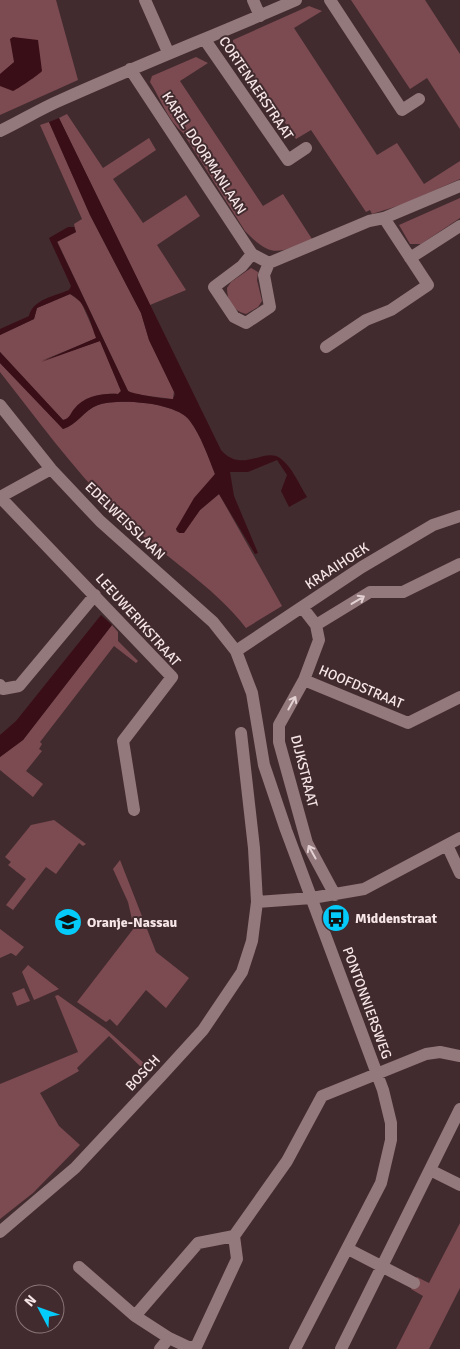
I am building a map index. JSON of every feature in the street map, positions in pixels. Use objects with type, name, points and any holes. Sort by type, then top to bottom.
[{"type":"street","points":[[145,0],[168,52]]},
{"type":"street","points":[[253,0],[260,16]]},
{"type":"street","points":[[0,131],[44,108],[168,52],[205,40],[296,0]]},
{"type":"street","points":[[330,0],[402,110],[419,99]]},
{"type":"street","name":"CORTENAERSTRAAT","points":[[205,40],[288,160],[306,148]]},
{"type":"street","name":"KAREL DOORMANLAAN","points":[[130,69],[252,254],[269,264]]},
{"type":"street","points":[[252,254],[242,266],[214,287],[234,317],[246,323],[270,307],[264,275],[269,264],[370,221],[384,218],[460,186]]},
{"type":"street","points":[[326,347],[366,320],[391,310],[428,285],[384,218]]},
{"type":"street","points":[[410,258],[460,226]]},
{"type":"street","name":"EDELWEISSLAAN","points":[[0,405],[51,469],[100,521],[213,622],[236,651]]},
{"type":"street","points":[[0,497],[51,469]]},
{"type":"street","name":"LEEUWERIKSTRAAT","points":[[0,497],[172,678],[123,741],[134,810]]},
{"type":"street","name":"KRAAIHOEK","points":[[236,651],[362,567],[433,525],[460,516]]},
{"type":"street","points":[[302,607],[316,625],[370,592],[403,592],[460,564]]},
{"type":"street","points":[[2,687],[19,686],[95,595]]},
{"type":"street","name":"DIJKSTRAAT","points":[[316,625],[319,640],[304,680],[279,725],[279,742],[307,843],[336,895]]},
{"type":"street","name":"PONTONNIERSWEG","points":[[236,651],[252,693],[264,765],[377,1073],[388,1107],[391,1140],[381,1182],[295,1349]]},
{"type":"street","name":"HOOFDSTRAAT","points":[[304,680],[408,723],[460,697]]},
{"type":"street","points":[[241,733],[254,848],[257,902],[312,898],[364,889],[460,838]]},
{"type":"street","points":[[447,845],[460,872]]},
{"type":"street","name":"BOSCH","points":[[0,1232],[75,1168],[202,1030],[242,972],[252,941],[257,902]]},
{"type":"street","points":[[79,1267],[135,1316],[169,1338],[188,1347],[195,1348],[237,1260],[234,1236],[287,1161],[322,1096],[426,1054],[440,1052],[460,1056]]},
{"type":"street","points":[[341,1349],[460,1109]]},
{"type":"street","points":[[430,1170],[460,1186]]},
{"type":"street","points":[[135,1316],[198,1243],[234,1236]]},
{"type":"street","points":[[348,1249],[414,1283]]},
{"type":"street","points":[[160,1349],[169,1338]]},
{"type":"shaded area","points":[[0,0],[56,0],[78,80],[0,115]]},
{"type":"shaded area","points":[[351,0],[425,0],[460,54],[460,129],[427,78],[410,89]]},
{"type":"shaded area","points":[[309,6],[322,11],[294,28],[377,155],[397,143],[424,184],[460,161],[460,179],[404,204],[372,214],[370,210],[366,212],[311,130],[296,139],[233,46],[233,40]]},
{"type":"shaded area","points":[[13,37],[38,40],[42,71],[13,91],[0,86],[0,74],[14,62],[10,39]]},
{"type":"shaded area","points":[[196,57],[208,63],[180,81],[263,206],[283,194],[312,239],[291,248],[276,251],[269,250],[254,240],[245,231],[183,133],[168,115],[150,82],[152,76]]},
{"type":"shaded area","points":[[67,114],[103,168],[149,138],[156,150],[113,179],[143,223],[186,195],[200,216],[157,245],[186,290],[150,305],[59,118]]},
{"type":"shaded area","points":[[59,118],[221,450],[229,457],[237,460],[267,455],[274,455],[280,458],[292,471],[307,497],[289,507],[281,491],[287,475],[277,460],[248,472],[230,472],[234,496],[258,553],[255,554],[219,494],[200,510],[184,533],[179,533],[176,529],[194,498],[215,474],[198,433],[190,421],[183,415],[173,410],[147,403],[107,403],[93,407],[63,429],[0,363],[0,352],[63,420],[69,417],[78,405],[88,398],[106,394],[118,394],[121,391],[100,341],[41,362],[96,338],[84,307],[76,297],[70,294],[37,308],[34,319],[0,335],[0,329],[29,316],[31,310],[40,302],[69,290],[71,286],[49,238],[68,227],[74,227],[76,232],[57,242],[128,391],[170,399],[173,399],[175,394],[149,340],[141,313],[90,215],[49,122]]},
{"type":"shaded area","points":[[49,122],[90,215],[141,313],[149,340],[174,391],[173,399],[133,394],[128,391],[57,241],[76,232],[74,224],[82,219],[40,125]]},
{"type":"shaded area","points":[[460,198],[460,218],[421,244],[410,244],[399,225]]},
{"type":"shaded area","points":[[251,268],[258,272],[257,280],[262,301],[258,307],[246,314],[234,308],[228,297],[227,288],[231,282]]},
{"type":"shaded area","points":[[70,294],[81,302],[97,338],[41,361],[100,341],[121,391],[118,394],[103,395],[89,399],[77,408],[68,419],[63,420],[0,352],[0,335],[34,319],[37,308]]},
{"type":"shaded area","points":[[0,363],[63,429],[93,407],[119,402],[147,403],[160,406],[183,415],[190,421],[198,433],[215,474],[176,529],[177,532],[184,532],[200,510],[219,494],[282,606],[246,628],[219,598],[140,534],[91,485],[60,449],[0,372]]},
{"type":"shaded area","points":[[101,615],[112,625],[23,740],[0,757],[0,735],[16,721]]},
{"type":"shaded area","points":[[112,625],[118,632],[118,641],[138,661],[136,663],[114,646],[40,742],[42,744],[39,749],[42,751],[26,771],[43,784],[33,797],[0,770],[0,757],[23,740]]},
{"type":"shaded area","points":[[54,820],[86,844],[83,846],[79,843],[56,874],[46,867],[13,910],[6,905],[26,879],[8,865],[11,862],[5,857],[31,825]]},
{"type":"shaded area","points":[[120,860],[156,952],[189,978],[166,1008],[146,990],[117,1026],[110,1019],[106,1022],[77,1002],[134,928],[128,902],[113,869]]},
{"type":"shaded area","points":[[0,929],[24,947],[16,956],[11,953],[0,958]]},
{"type":"shaded area","points":[[28,965],[59,989],[34,1000],[22,972]]},
{"type":"shaded area","points":[[24,988],[30,1001],[17,1006],[12,993]]},
{"type":"shaded area","points":[[58,995],[106,1029],[146,1065],[143,1069],[109,1036],[77,1068],[79,1071],[40,1093],[59,1126],[80,1145],[33,1193],[0,1219],[0,1084],[78,1052],[55,996]]},
{"type":"shaded area","points":[[460,1223],[460,1288],[429,1349],[396,1349],[423,1296],[411,1289],[417,1277],[429,1283]]},
{"type":"place","name":"Middenstraat","points":[[336,918]]},
{"type":"place","name":"Oranje-Nassau","points":[[68,922]]}]
